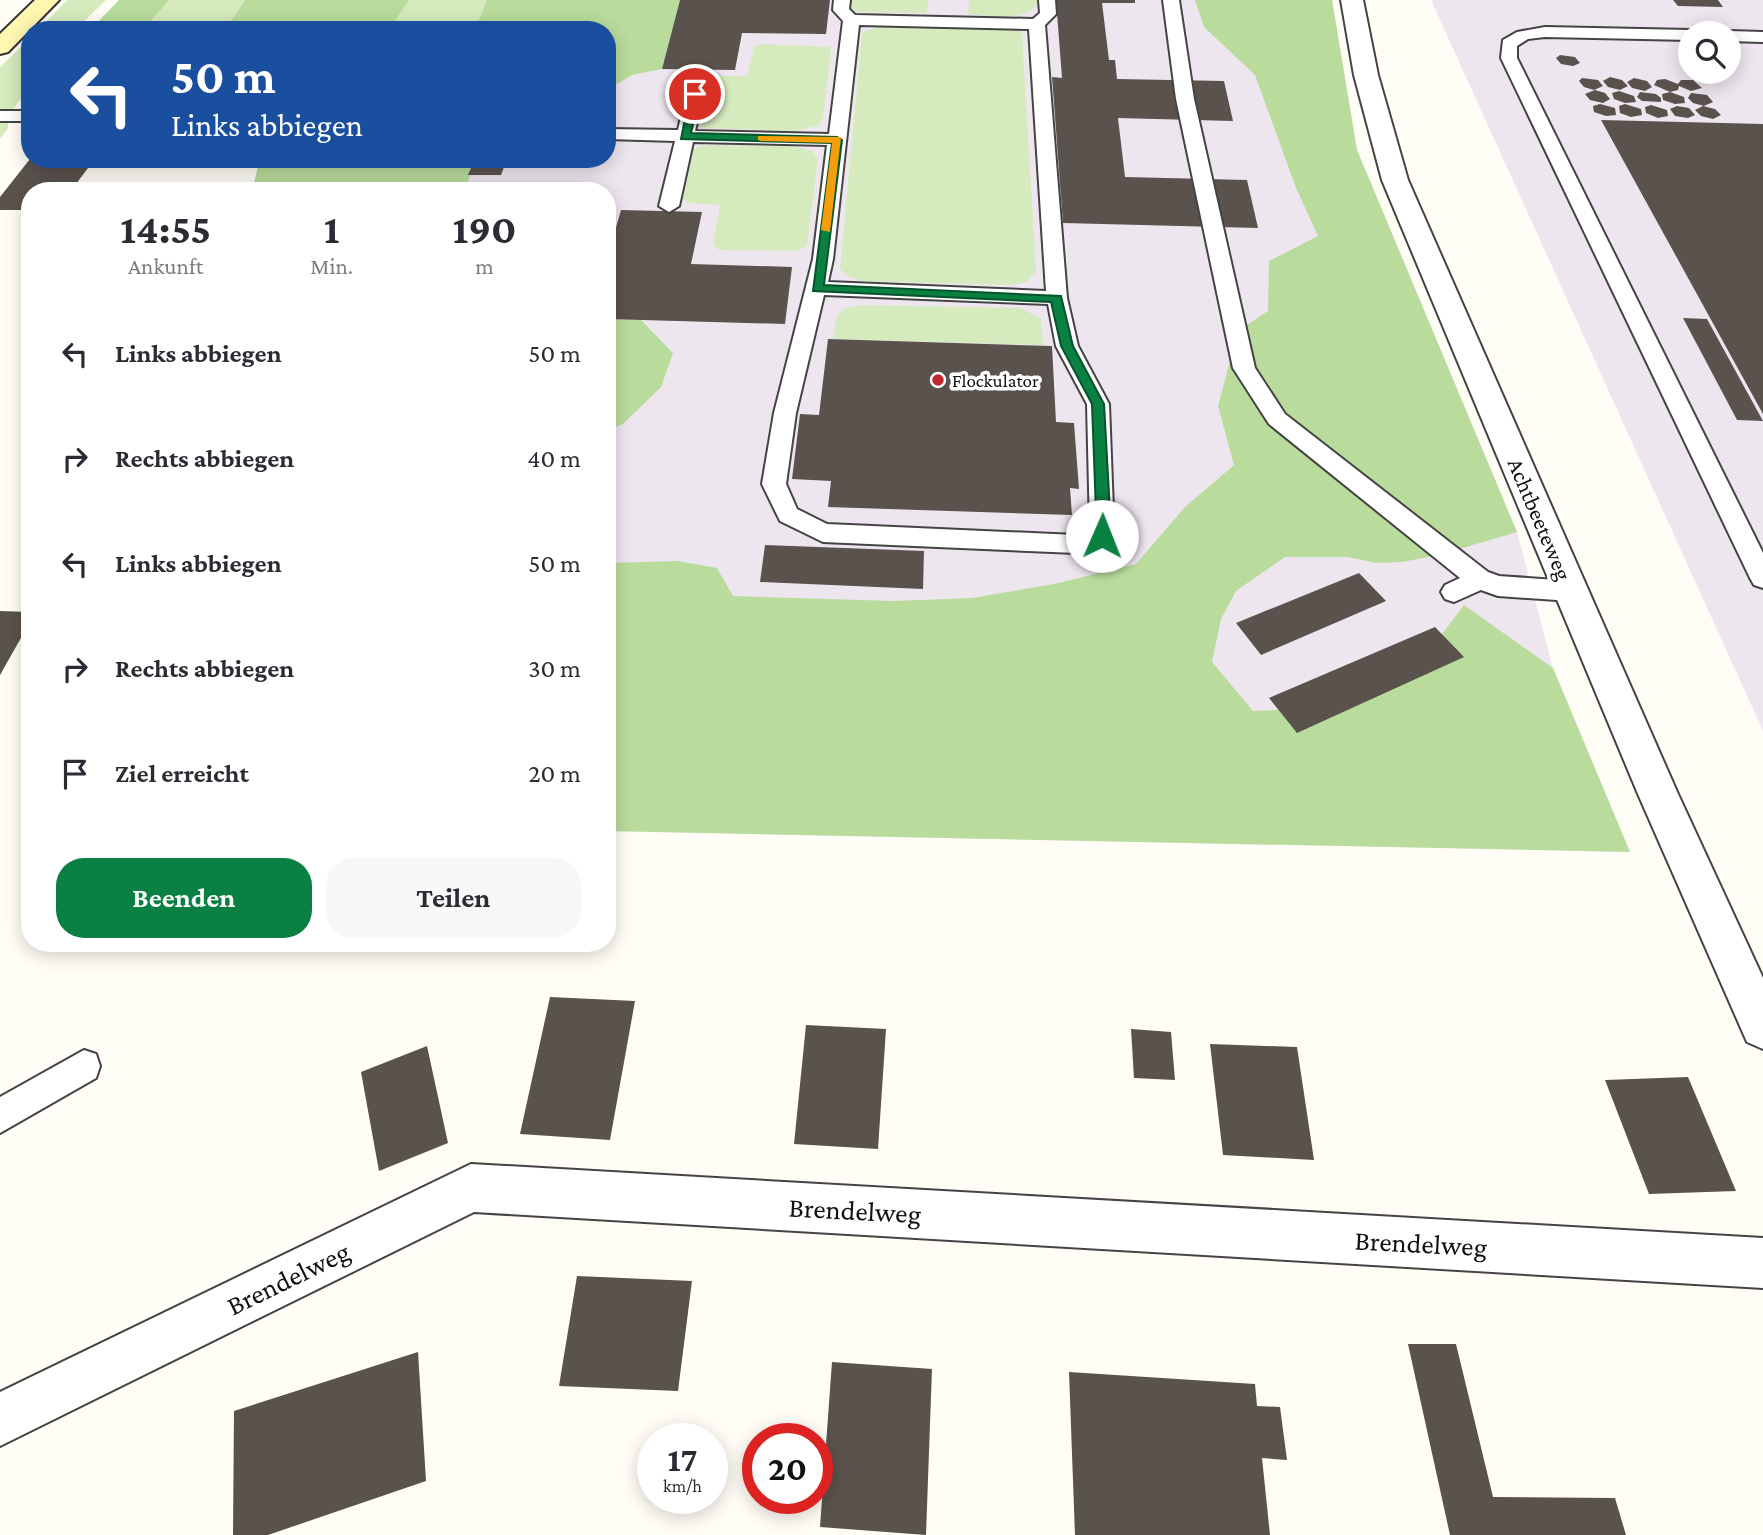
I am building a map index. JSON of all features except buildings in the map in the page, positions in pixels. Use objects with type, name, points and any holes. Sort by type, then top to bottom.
[{"type":"street","points":[[27,21],[48,0]]},
{"type":"street","name":"Achtbeeteweg","points":[[1352,0],[1366,75],[1395,180],[1571,591],[1763,1027]]},
{"type":"street","points":[[0,47],[21,26]]},
{"type":"street","name":"Brendelweg","points":[[0,1420],[471,1188],[1763,1263]]},
{"type":"lane","points":[[1037,23],[1056,298],[1067,346],[1098,404],[1102,536],[1076,544],[824,533],[788,514],[774,484],[785,413],[818,288],[837,140],[847,10],[1037,23],[1048,14],[1047,0]]},
{"type":"lane","points":[[1171,0],[1185,99],[1244,368],[1277,419],[1479,579],[1498,586],[1571,591]]},
{"type":"lane","points":[[1678,35],[1545,32],[1523,35],[1509,44],[1509,58],[1763,578]]},
{"type":"lane","points":[[1741,36],[1763,37]]},
{"type":"lane","points":[[669,206],[701,73]]},
{"type":"lane","points":[[0,116],[21,116]]},
{"type":"lane","points":[[616,134],[837,140]]},
{"type":"lane","points":[[818,288],[1056,298]]},
{"type":"lane","points":[[1454,592],[1479,579]]},
{"type":"lane","points":[[0,1116],[84,1066]]},
{"type":"shaded area","points":[[147,0],[1332,0],[1357,150],[1517,532],[1553,668],[1630,852],[616,831],[616,182],[254,182],[258,168],[616,168],[616,21],[128,21]]},
{"type":"shaded area","points":[[1431,0],[1763,0],[1763,731]]},
{"type":"green space","points":[[67,0],[106,0],[84,21],[47,21]]},
{"type":"green space","points":[[119,0],[169,0],[151,21],[99,21]]},
{"type":"green space","points":[[169,0],[245,0],[231,21],[151,21]]},
{"type":"green space","points":[[245,0],[409,0],[395,21],[231,21]]},
{"type":"green space","points":[[409,0],[487,0],[479,21],[395,21]]},
{"type":"green space","points":[[487,0],[680,0],[662,69],[632,75],[616,85],[616,21],[479,21]]},
{"type":"green space","points":[[849,0],[928,0],[927,13],[856,12],[848,4]]},
{"type":"green space","points":[[969,0],[1038,0],[1038,4],[1015,16],[996,16],[968,14]]},
{"type":"green space","points":[[1195,0],[1332,0],[1357,150],[1517,532],[1439,555],[1402,562],[1376,563],[1348,557],[1285,557],[1236,591],[1221,619],[1212,662],[1253,711],[1333,708],[1404,684],[1464,605],[1553,668],[1630,852],[616,831],[616,563],[678,561],[717,568],[733,596],[894,601],[972,598],[1054,584],[1136,564],[1185,507],[1234,465],[1218,406],[1238,331],[1268,311],[1269,261],[1318,236],[1296,188],[1255,75],[1204,27]]},
{"type":"green space","points":[[878,27],[1018,30],[1022,34],[1036,271],[1027,282],[1011,285],[861,281],[848,276],[840,269],[862,33]]},
{"type":"green space","points":[[762,44],[829,47],[831,51],[823,118],[817,126],[795,131],[704,128],[700,124],[711,80],[718,76],[747,76],[754,47]]},
{"type":"green space","points":[[21,47],[21,99],[8,116],[8,128],[0,139],[0,67]]},
{"type":"green space","points":[[702,145],[792,146],[812,151],[818,159],[807,246],[798,251],[719,250],[713,244],[720,205],[689,203],[683,199],[694,149]]},
{"type":"green space","points":[[258,168],[472,168],[468,182],[254,182]]},
{"type":"green space","points":[[862,305],[1021,308],[1041,319],[1043,345],[833,339],[837,315],[846,308]]},
{"type":"green space","points":[[616,319],[641,320],[673,353],[661,387],[623,424],[616,427]]},
{"type":"slow traffic","points":[[761,138],[837,140],[826,230]]},
{"type":"place","name":"Flockulator","points":[[938,380]]},
{"type":"route","points":[[695,94],[685,136],[837,140],[818,288],[1056,298],[1067,346],[1098,404],[1102,536]]}]
